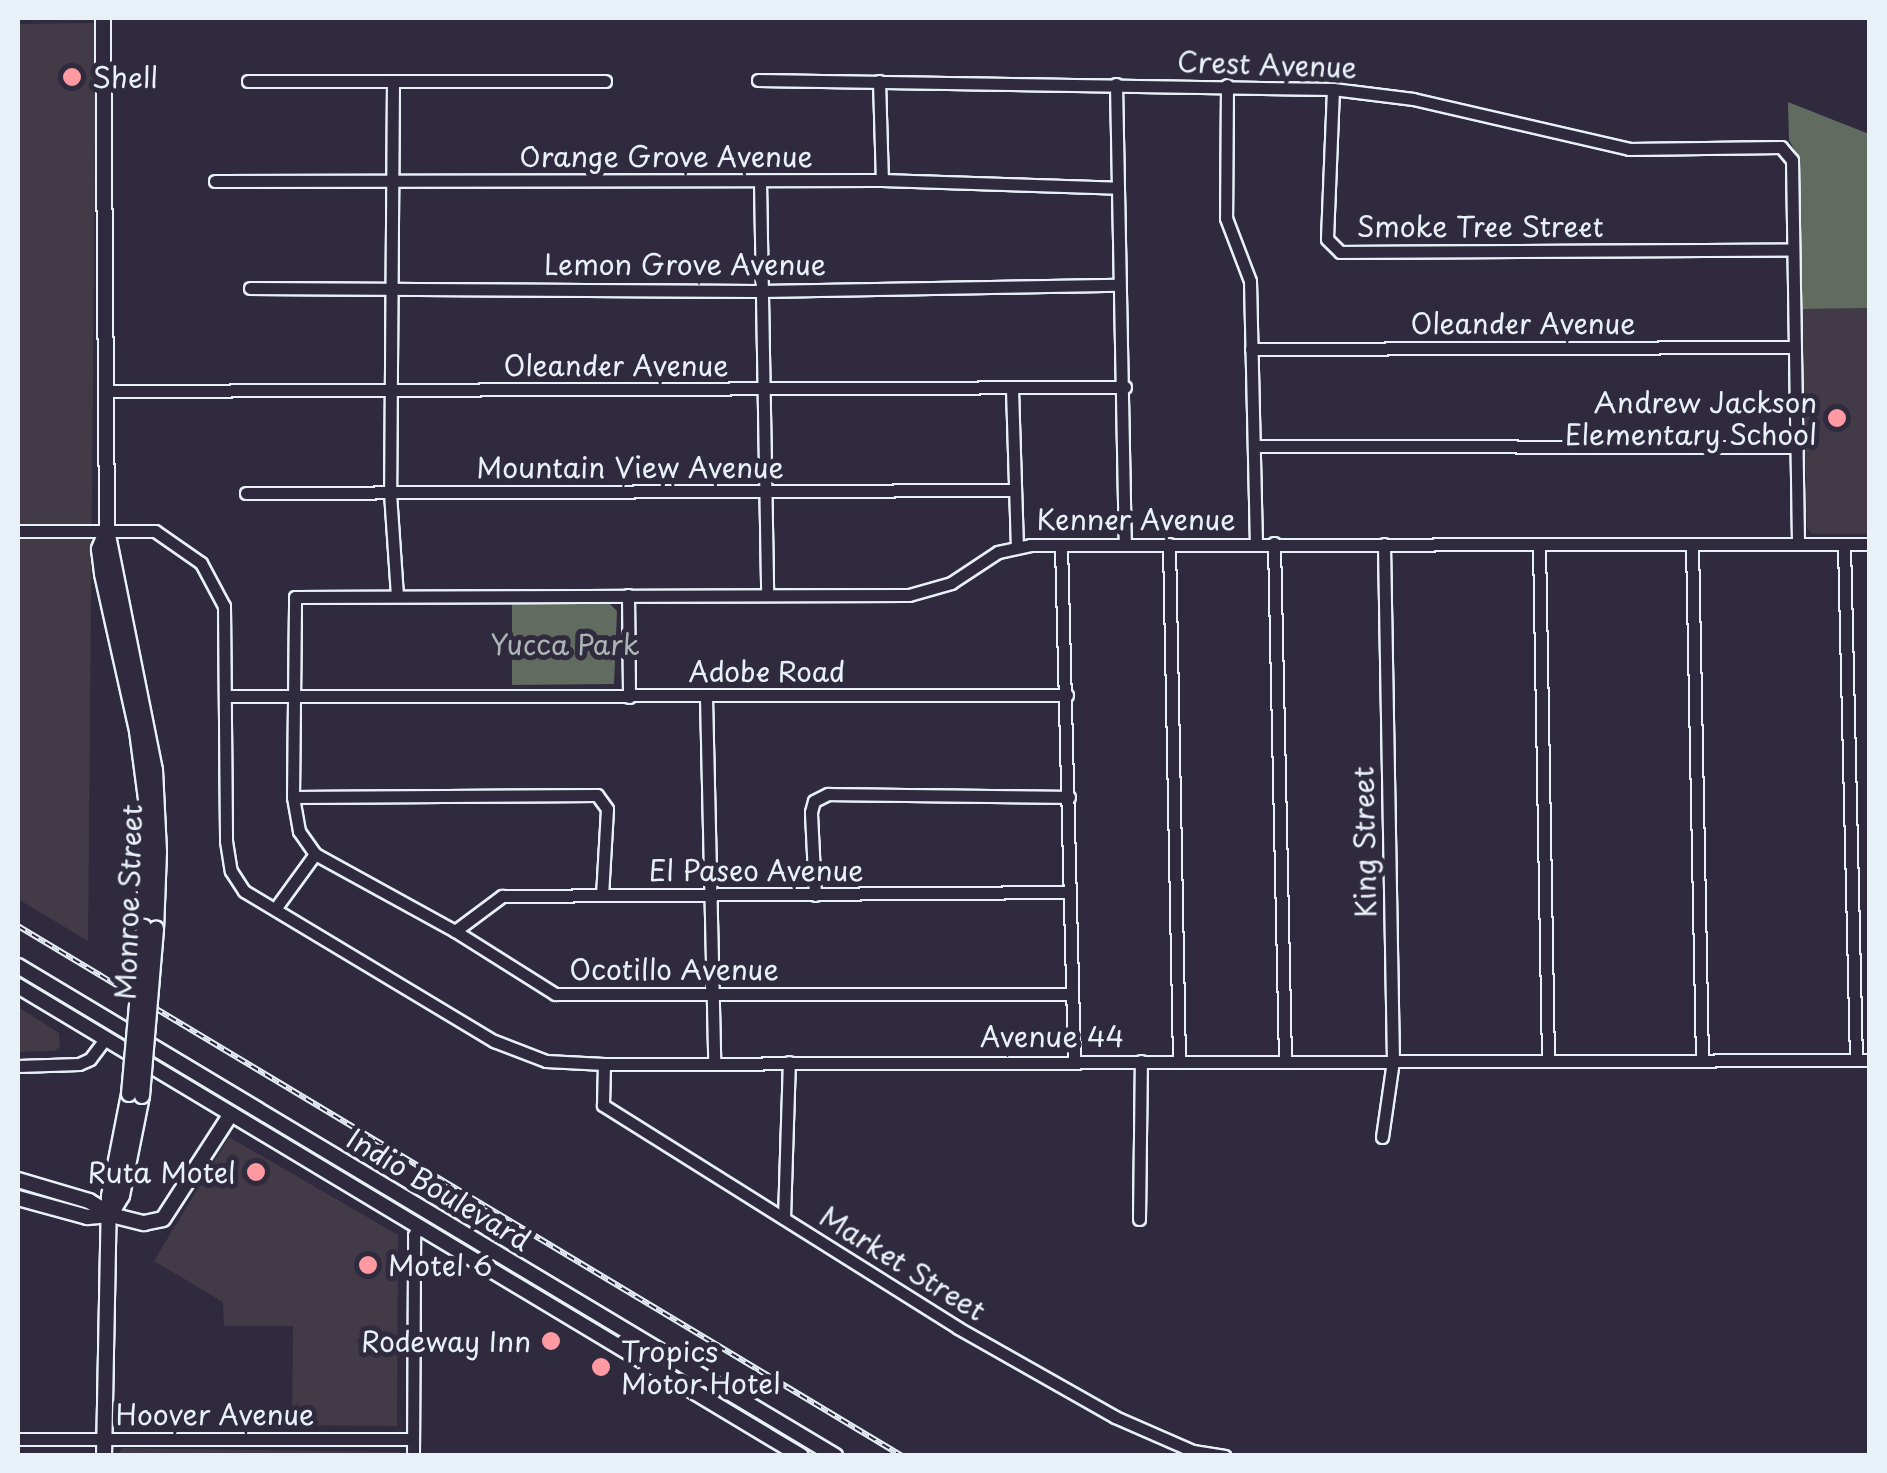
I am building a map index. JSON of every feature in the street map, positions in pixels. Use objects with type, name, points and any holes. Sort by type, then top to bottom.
[{"type":"main road","name":"Monroe Street","points":[[103,18],[108,530],[154,770],[159,852],[136,1095],[122,1196],[110,1215],[106,1239],[104,1456]]},
{"type":"main road","name":"Indio Boulevard","points":[[18,966],[836,1456]]},
{"type":"main road","name":"Indio Boulevard","points":[[18,986],[801,1456]]},
{"type":"main road","points":[[156,1069],[180,1075],[213,1095],[218,1095],[219,1086]]},
{"type":"main road","points":[[219,1086],[232,1114]]},
{"type":"main road","points":[[18,1198],[87,1217],[110,1215],[144,1223],[163,1218],[232,1114],[246,1110],[294,1140],[317,1145]]},
{"type":"main road","points":[[18,1180],[89,1201],[110,1215]]},
{"type":"main road","points":[[404,1197],[420,1227],[438,1226],[477,1249],[502,1256]]},
{"type":"street","name":"Crest Avenue","points":[[758,80],[1227,84],[1333,89],[1413,99],[1611,147],[1781,147],[1791,156],[1792,250]]},
{"type":"street","points":[[248,81],[604,81]]},
{"type":"street","points":[[392,81],[390,493],[398,596]]},
{"type":"street","points":[[879,81],[882,180]]},
{"type":"street","points":[[1116,84],[1126,544]]},
{"type":"street","points":[[1227,84],[1226,218],[1250,281],[1256,544]]},
{"type":"street","name":"Smoke Tree Street","points":[[1333,89],[1327,239],[1340,252],[1792,250]]},
{"type":"street","name":"Orange Grove Avenue","points":[[215,182],[882,180],[1118,188]]},
{"type":"street","points":[[760,182],[767,594]]},
{"type":"street","points":[[1792,250],[1798,544]]},
{"type":"street","name":"Lemon Grove Avenue","points":[[250,288],[762,291],[1120,285]]},
{"type":"street","name":"Oleander Avenue","points":[[1251,350],[1795,347]]},
{"type":"street","points":[[1012,388],[1017,546]]},
{"type":"street","name":"Oleander Avenue","points":[[107,391],[1125,388]]},
{"type":"street","points":[[1254,446],[1797,447]]},
{"type":"street","name":"Mountain View Avenue","points":[[246,493],[1014,490]]},
{"type":"street","points":[[18,531],[108,530]]},
{"type":"street","name":"Avenue 44","points":[[108,530],[155,530],[206,571],[224,606],[226,841],[231,870],[244,891],[494,1040],[546,1061],[604,1064],[1863,1060]]},
{"type":"street","points":[[1169,544],[1179,1061]]},
{"type":"street","points":[[1274,544],[1285,1061]]},
{"type":"street","name":"King Street","points":[[1382,1137],[1393,1061],[1384,544]]},
{"type":"street","points":[[1539,544],[1548,1060]]},
{"type":"street","points":[[1692,544],[1702,1060]]},
{"type":"street","points":[[1844,544],[1863,1060]]},
{"type":"street","name":"Kenner Avenue","points":[[294,697],[295,596],[909,594],[951,582],[983,558],[1017,546],[1870,544]]},
{"type":"street","points":[[1061,545],[1074,1061]]},
{"type":"street","points":[[628,595],[629,697]]},
{"type":"street","name":"Adobe Road","points":[[227,696],[1066,696]]},
{"type":"street","points":[[275,909],[315,854],[299,831],[292,797],[294,697]]},
{"type":"street","points":[[706,697],[714,1063]]},
{"type":"street","points":[[292,797],[597,794],[606,809],[602,895]]},
{"type":"street","points":[[815,895],[811,812],[814,802],[828,794],[1069,797]]},
{"type":"street","name":"Ocotillo Avenue","points":[[315,854],[456,932],[555,994],[1072,994]]},
{"type":"street","name":"El Paseo Avenue","points":[[456,932],[502,896],[1069,892]]},
{"type":"street","points":[[18,1066],[85,1062],[105,1039]]},
{"type":"street","points":[[1140,1219],[1142,1061]]},
{"type":"street","points":[[784,1218],[789,1062]]},
{"type":"street","name":"Market Street","points":[[604,1064],[602,1105],[958,1328],[1115,1416],[1193,1451],[1225,1456]]},
{"type":"street","points":[[412,1456],[414,1235],[420,1227]]},
{"type":"street","name":"Hoover Avenue","points":[[18,1439],[412,1439]]},
{"type":"shaded area","points":[[96,23],[88,941],[18,899],[18,24]]},
{"type":"shaded area","name":"Andrew Jackson Elementary School","points":[[1869,308],[1869,534],[1813,534],[1807,528],[1802,309]]},
{"type":"shaded area","points":[[18,1007],[59,1033],[60,1047],[54,1051],[18,1052]]},
{"type":"shaded area","points":[[229,1137],[398,1235],[397,1426],[292,1425],[293,1326],[224,1326],[223,1302],[154,1261]]},
{"type":"shaded area","points":[[122,1448],[400,1452],[400,1455],[118,1455]]},
{"type":"green space","points":[[1788,102],[1869,134],[1869,308],[1802,309],[1800,160],[1789,140]]},
{"type":"green space","name":"Yucca Park","points":[[609,603],[617,611],[614,684],[512,685],[512,604]]},
{"type":"railway","points":[[18,926],[902,1456]]},
{"type":"place","name":"Shell","points":[[72,77]]},
{"type":"place","name":"Andrew Jackson Elementary School","points":[[1837,418]]},
{"type":"place","name":"Ruta Motel","points":[[256,1172]]},
{"type":"place","name":"Motel 6","points":[[368,1265]]},
{"type":"place","name":"Rodeway Inn","points":[[551,1341]]},
{"type":"place","name":"Tropics Motor Hotel","points":[[601,1367]]}]
